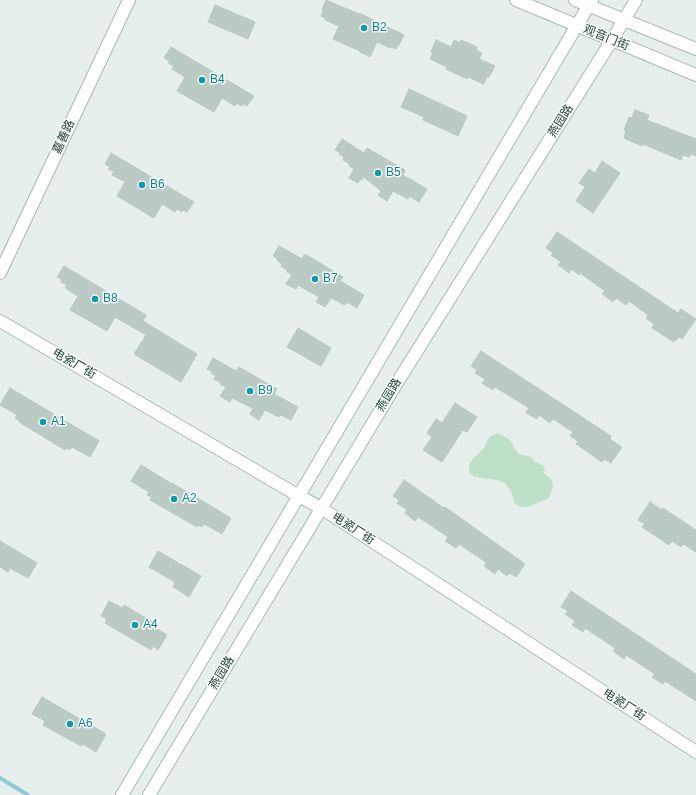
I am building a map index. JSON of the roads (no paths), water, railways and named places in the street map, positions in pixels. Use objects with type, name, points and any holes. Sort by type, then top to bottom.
[{"type":"main road","name":"嘉善路","points":[[0,274],[129,0]]},
{"type":"main road","name":"观音门街","points":[[516,0],[696,75]]},
{"type":"main road","name":"观音门街","points":[[575,0],[591,3],[624,21],[696,49]]},
{"type":"main road","name":"燕园路","points":[[149,795],[395,386],[636,0]]},
{"type":"main road","name":"燕园路","points":[[122,795],[591,3]]},
{"type":"main road","name":"电瓷厂街","points":[[0,321],[321,508],[696,752]]},
{"type":"waterway","points":[[0,778],[28,795]]},
{"type":"place","name":"B2","points":[[364,28]]},
{"type":"place","name":"B4","points":[[202,80]]},
{"type":"place","name":"B5","points":[[378,173]]},
{"type":"place","name":"B6","points":[[142,185]]},
{"type":"place","name":"B7","points":[[315,279]]},
{"type":"place","name":"B8","points":[[95,299]]},
{"type":"place","name":"B9","points":[[250,391]]},
{"type":"place","name":"A1","points":[[43,422]]},
{"type":"place","name":"A2","points":[[174,499]]},
{"type":"place","name":"A4","points":[[135,625]]},
{"type":"place","name":"A6","points":[[70,724]]}]
